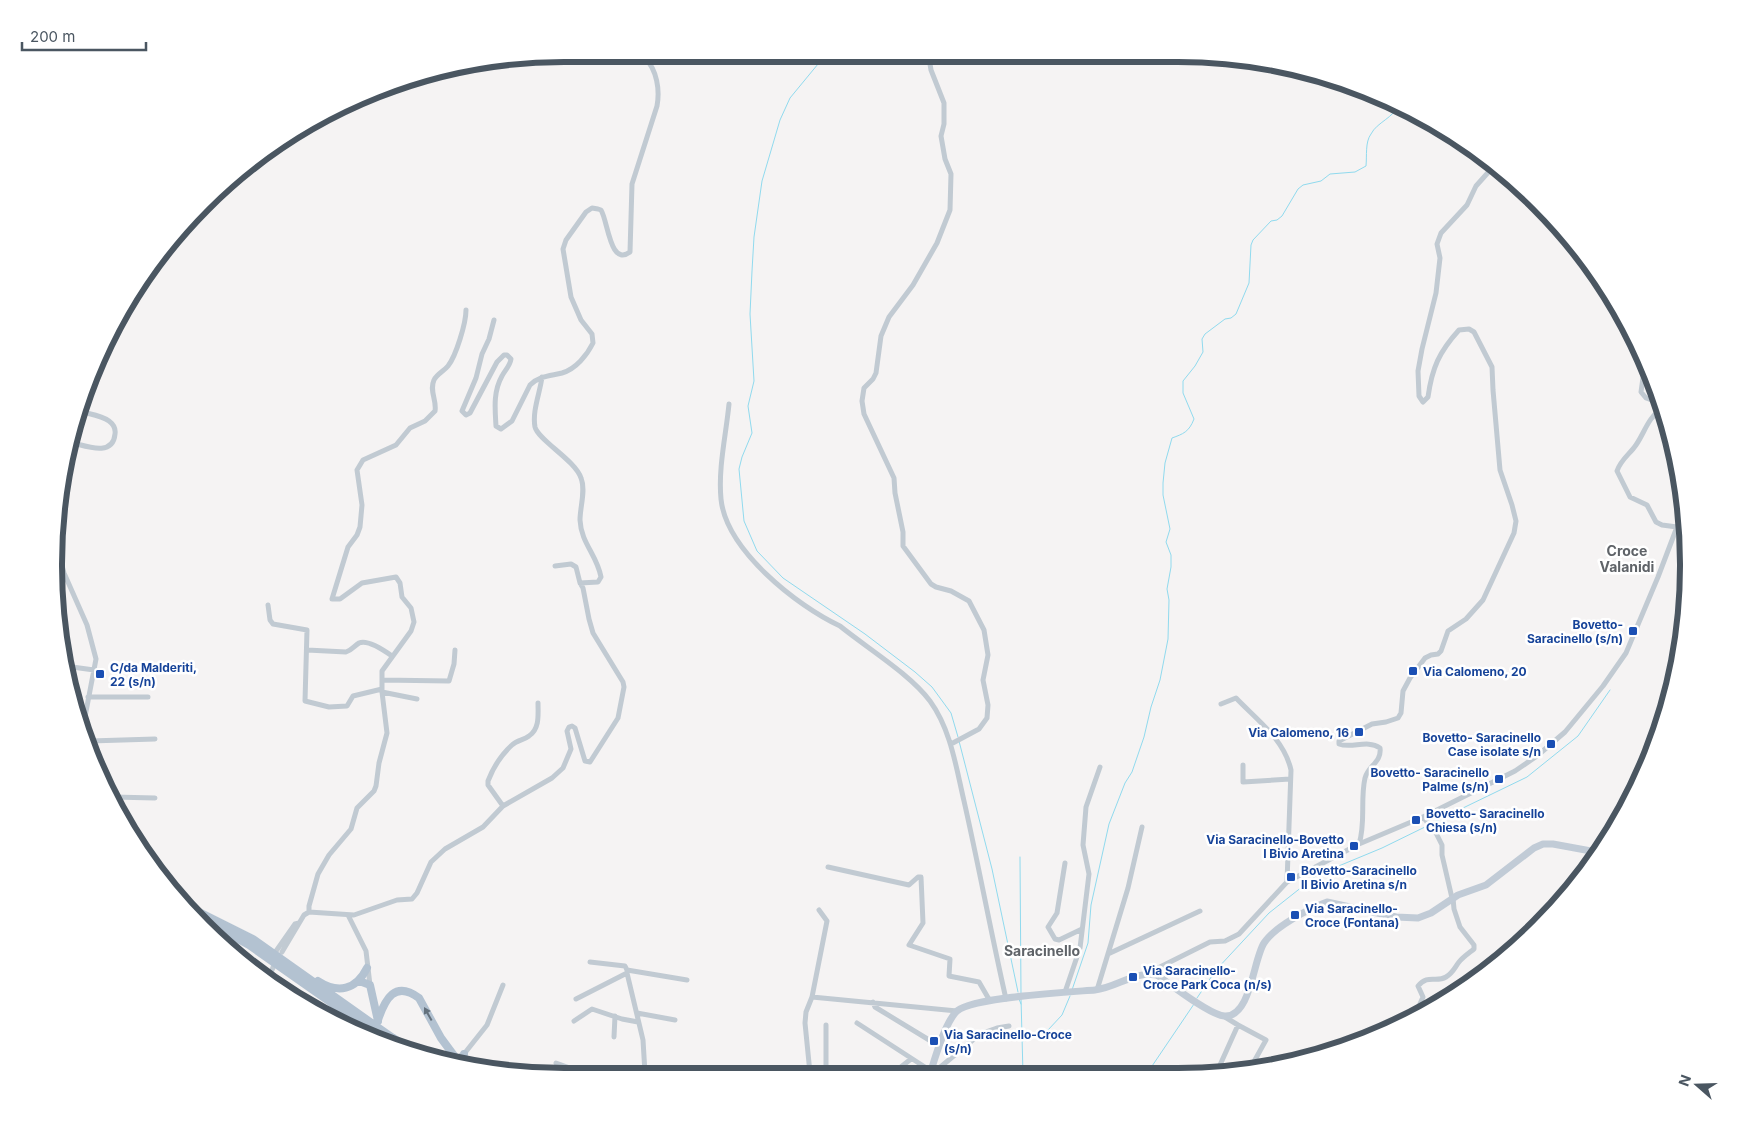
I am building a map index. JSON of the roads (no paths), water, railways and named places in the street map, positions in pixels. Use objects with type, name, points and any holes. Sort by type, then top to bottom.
[{"type":"main road","points":[[204,914],[278,953],[290,966],[379,1031]]},
{"type":"main road","points":[[218,928],[249,945],[372,1025],[379,1031]]},
{"type":"main road","points":[[290,966],[295,966],[330,988],[337,989],[348,987],[357,982],[367,968]]},
{"type":"main road","points":[[357,982],[370,985],[372,1025]]},
{"type":"main road","points":[[372,1025],[385,1001],[393,993],[408,992],[419,998],[441,1038],[453,1055]]},
{"type":"street","points":[[494,320],[476,378],[462,406],[463,414],[468,415],[497,362],[504,354],[507,355],[511,359],[510,364],[501,377],[495,394],[494,405],[496,426],[504,428],[512,422],[534,380],[571,369],[588,352],[593,343],[592,334],[581,320],[571,297],[563,252],[566,240],[586,212],[598,208],[602,213],[610,240],[618,253],[624,256],[630,252],[632,184],[659,96],[657,80],[647,62]]},
{"type":"street","points":[[929,62],[930,70],[944,103],[944,124],[941,136],[945,160],[951,174],[950,210],[937,244],[914,285],[888,318],[881,336],[876,373],[874,379],[864,388],[862,401],[864,414],[894,478],[903,532],[903,546],[931,584],[951,591],[969,601],[984,630],[988,654],[983,680],[988,705],[987,718],[978,729],[950,744]]},
{"type":"street","points":[[1359,844],[1362,833],[1365,777],[1378,759],[1380,748],[1373,744],[1343,746],[1339,744],[1339,741],[1372,724],[1398,718],[1401,713],[1403,691],[1410,678],[1425,658],[1438,654],[1441,651],[1448,631],[1466,619],[1483,600],[1515,527],[1512,505],[1500,470],[1492,367],[1474,332],[1469,329],[1460,330],[1443,349],[1434,366],[1428,398],[1423,402],[1420,399],[1418,389],[1418,371],[1422,349],[1436,293],[1440,258],[1438,244],[1441,233],[1467,205],[1476,186],[1489,171]]},
{"type":"street","points":[[309,912],[318,874],[329,855],[352,829],[357,808],[374,791],[376,786],[379,763],[387,733],[382,691],[383,668],[411,631],[414,622],[411,608],[400,593],[400,580],[393,576],[362,583],[340,599],[332,599],[348,547],[357,535],[360,527],[362,505],[357,470],[364,460],[396,445],[410,428],[425,421],[435,411],[432,386],[434,379],[448,366],[453,356],[464,326],[466,310]]},
{"type":"street","points":[[542,377],[535,412],[535,426],[538,433],[566,459],[582,479],[580,520],[587,547],[593,554],[600,569],[601,577],[598,582],[580,583]]},
{"type":"street","points":[[1643,378],[1641,392],[1646,398],[1652,400]]},
{"type":"street","points":[[729,404],[724,435],[721,500],[726,520],[735,536],[770,579],[827,620],[840,626],[917,686],[941,718],[950,744],[972,836],[1007,998]]},
{"type":"street","points":[[812,996],[957,1011],[970,1006],[1007,998],[1105,989],[1148,973],[1210,942],[1225,941],[1239,934],[1287,882],[1359,844],[1423,817],[1515,771],[1537,756],[1565,732],[1603,686],[1626,654],[1677,527],[1662,525],[1656,522],[1647,504],[1630,497],[1617,470],[1626,454],[1637,443],[1656,413]]},
{"type":"street","points":[[78,444],[98,449],[104,448],[110,444],[115,434],[114,427],[110,422],[86,414]]},
{"type":"street","points":[[278,953],[294,924],[298,923],[309,912],[354,915],[397,900],[412,899],[417,893],[431,862],[450,846],[483,827],[504,806],[552,778],[563,768],[571,749],[567,731],[569,727],[575,728],[585,761],[590,762],[618,718],[624,682],[593,633],[583,588],[576,567],[574,565],[555,566]]},
{"type":"street","points":[[62,566],[88,625],[96,659],[85,712]]},
{"type":"street","points":[[268,605],[270,620],[273,624],[307,630],[306,700],[329,707],[347,706],[353,696],[382,691],[417,699]]},
{"type":"street","points":[[306,650],[346,652],[364,642],[376,646],[392,656]]},
{"type":"street","points":[[382,680],[449,681],[454,664],[455,650]]},
{"type":"street","points":[[73,667],[94,670]]},
{"type":"street","points":[[88,697],[148,697]]},
{"type":"street","points":[[1221,704],[1236,698],[1280,743],[1285,753],[1291,770],[1287,882]]},
{"type":"street","points":[[504,806],[488,785],[488,780],[509,748],[517,741],[531,735],[534,731],[538,720],[538,703]]},
{"type":"street","points":[[95,742],[155,739]]},
{"type":"street","points":[[1243,765],[1243,782],[1290,779]]},
{"type":"street","points":[[1066,992],[1080,948],[1089,874],[1083,845],[1086,807],[1100,767]]},
{"type":"street","points":[[120,797],[154,798]]},
{"type":"street","points":[[1420,1004],[1423,998],[1418,986],[1421,982],[1429,978],[1445,978],[1474,949],[1474,944],[1459,926],[1442,855],[1442,845],[1435,831],[1423,817]]},
{"type":"street","points":[[1097,990],[1128,888],[1142,827]]},
{"type":"street","points":[[1225,1016],[1235,1014],[1243,1006],[1264,944],[1272,934],[1318,905],[1327,902],[1396,917],[1418,918],[1452,898],[1486,885],[1534,848],[1543,844],[1591,850]]},
{"type":"street","points":[[1065,863],[1057,913],[1048,928],[1055,939],[1059,940],[1082,929]]},
{"type":"street","points":[[828,867],[909,885],[918,877],[921,877],[923,923],[909,945],[950,959],[949,976],[979,982],[990,1002]]},
{"type":"street","points":[[810,1068],[805,1023],[806,1012],[812,996],[827,921],[819,910]]},
{"type":"street","points":[[1108,954],[1200,911]]},
{"type":"street","points":[[348,915],[366,951],[370,985]]},
{"type":"street","points":[[590,962],[625,966],[643,1040],[645,1068]]},
{"type":"street","points":[[271,972],[274,965]]},
{"type":"street","points":[[576,999],[627,971],[687,980]]},
{"type":"street","points":[[1148,973],[1157,975],[1204,1007],[1216,1014],[1225,1016],[1266,1040],[1254,1061]]},
{"type":"street","points":[[464,1057],[487,1025],[503,985]]},
{"type":"street","points":[[873,1002],[875,1007],[939,1046]]},
{"type":"street","points":[[574,1021],[592,1009],[638,1022]]},
{"type":"street","points":[[932,1068],[939,1046],[951,1018],[957,1011]]},
{"type":"street","points":[[636,1013],[675,1020]]},
{"type":"street","points":[[614,1037],[615,1016]]},
{"type":"street","points":[[856,1023],[924,1068]]},
{"type":"street","points":[[368,1027],[372,1025]]},
{"type":"street","points":[[826,1025],[827,1068]]},
{"type":"street","points":[[1220,1065],[1238,1025]]},
{"type":"street","points":[[937,1068],[980,1034],[1009,1026]]},
{"type":"street","points":[[899,1068],[911,1058]]},
{"type":"street","points":[[556,1063],[569,1068]]},
{"type":"waterway","points":[[820,62],[790,98],[780,120],[762,181],[754,237],[750,314],[754,381],[748,406],[752,433],[739,469],[744,521],[757,551],[783,578],[865,634],[932,687],[951,713],[958,737]]},
{"type":"waterway","points":[[1072,990],[1088,943],[1091,905],[1109,824],[1125,783],[1132,772],[1144,737],[1160,680],[1168,639],[1169,600],[1167,589],[1171,555],[1166,542],[1170,529],[1163,495],[1163,483],[1165,463],[1172,438],[1185,432],[1194,419],[1183,393],[1183,381],[1203,352],[1202,339],[1205,334],[1225,319],[1231,318],[1236,314],[1249,283],[1251,245],[1253,240],[1271,221],[1277,220],[1282,216],[1298,189],[1303,185],[1321,181],[1330,174],[1355,172],[1366,166],[1369,137],[1377,126],[1394,112]]},
{"type":"waterway","points":[[1430,824],[1527,777],[1578,736],[1610,690]]},
{"type":"waterway","points":[[959,741],[992,869],[1018,992]]},
{"type":"waterway","points":[[1197,998],[1216,970],[1269,913],[1317,875],[1382,848],[1427,826]]},
{"type":"waterway","points":[[1020,857],[1021,994]]},
{"type":"waterway","points":[[1023,1041],[1048,1030],[1062,1015],[1070,996]]},
{"type":"waterway","points":[[1021,998],[1023,1068]]},
{"type":"waterway","points":[[1019,999],[1021,1004]]},
{"type":"waterway","points":[[1151,1068],[1194,1004]]},
{"type":"place","name":"Bovetto- Saracinello (s/n)","points":[[1633,631]]},
{"type":"place","name":"Via Calomeno, 20","points":[[1413,671]]},
{"type":"place","name":"C/da Malderiti, 22 (s/n)","points":[[100,674]]},
{"type":"place","name":"Via Calomeno, 16","points":[[1359,732]]},
{"type":"place","name":"Bovetto- Saracinello Case isolate s/n","points":[[1551,744]]},
{"type":"place","name":"Bovetto- Saracinello Palme (s/n)","points":[[1499,779]]},
{"type":"place","name":"Bovetto- Saracinello Chiesa (s/n)","points":[[1416,820]]},
{"type":"place","name":"Via Saracinello-Bovetto I Bivio Aretina","points":[[1354,846]]},
{"type":"place","name":"Bovetto-Saracinello II Bivio Aretina s/n","points":[[1291,877]]},
{"type":"place","name":"Via Saracinello- Croce (Fontana)","points":[[1295,915]]},
{"type":"place","name":"Via Saracinello- Croce Park Coca (n/s)","points":[[1133,977]]},
{"type":"place","name":"Via Saracinello-Croce (s/n)","points":[[934,1041]]},
{"type":"district","name":"Croce Valanidi","points":[[1627,558]]},
{"type":"district","name":"Saracinello","points":[[1042,950]]}]
